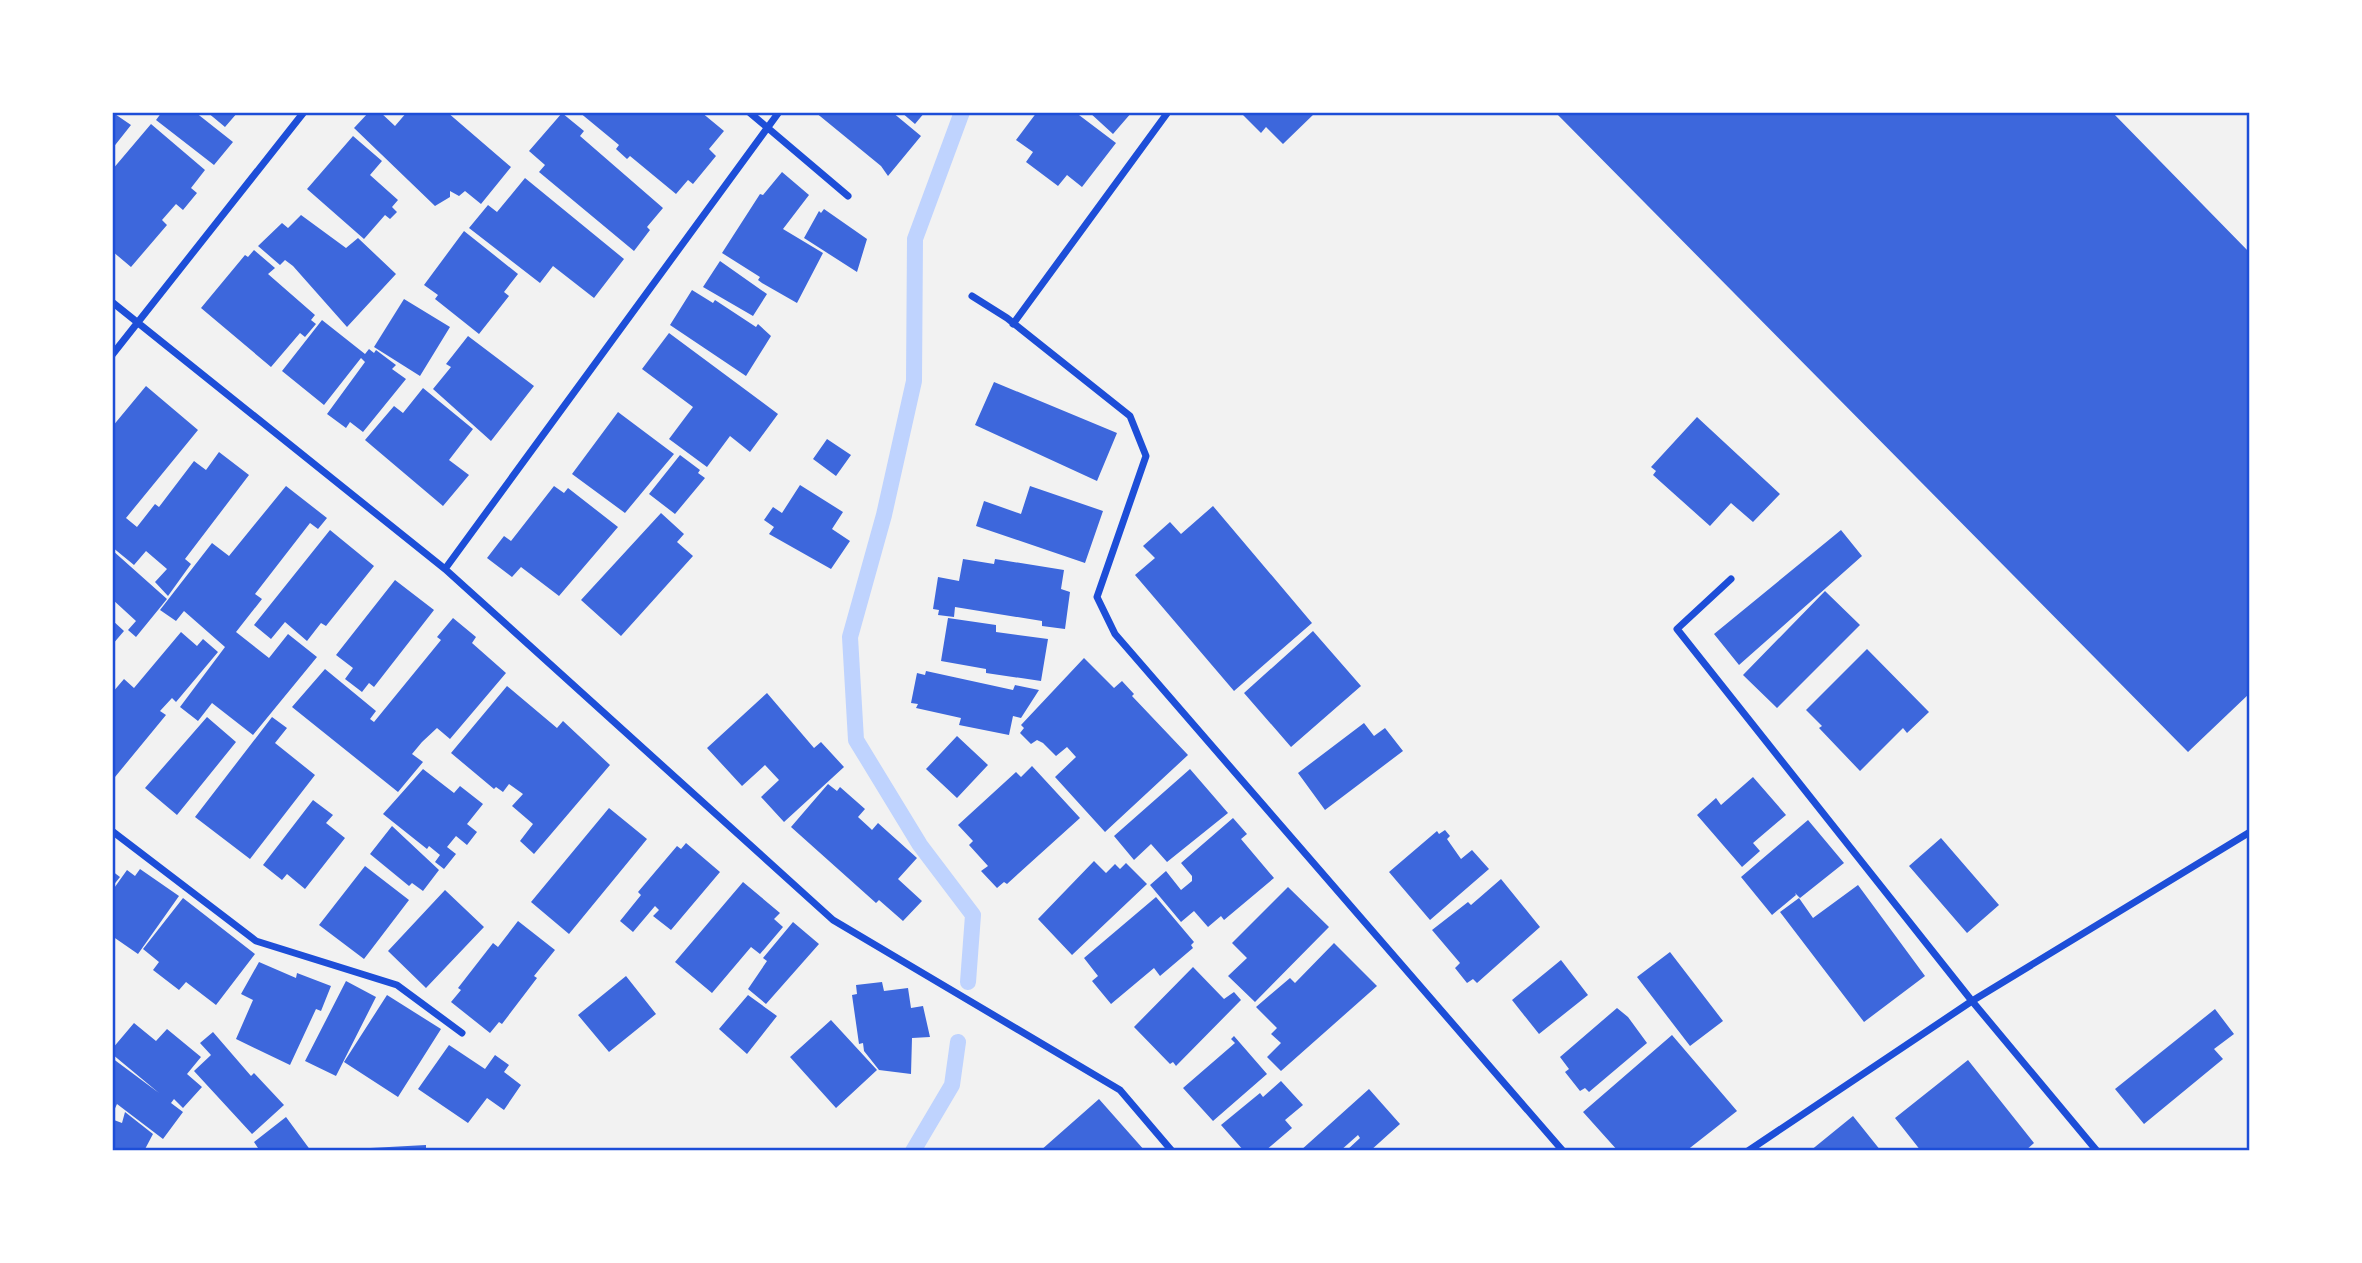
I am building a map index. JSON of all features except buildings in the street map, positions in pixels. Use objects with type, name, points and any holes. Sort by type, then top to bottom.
[{"type":"street","points":[[112,355],[304,112]]},
{"type":"street","points":[[749,112],[848,195]]},
{"type":"street","points":[[445,569],[779,112]]},
{"type":"street","points":[[1013,324],[1168,112]]},
{"type":"street","points":[[972,296],[1013,324],[1130,416],[1146,456],[1097,597],[1115,634],[1563,1151]]},
{"type":"street","points":[[112,303],[445,569],[833,920],[1120,1090],[1172,1151]]},
{"type":"street","points":[[1731,579],[1677,629],[1972,1001],[2097,1151]]},
{"type":"street","points":[[112,831],[256,941],[397,985],[462,1033]]},
{"type":"street","points":[[1748,1151],[1972,1001],[2250,832]]},
{"type":"waterway","points":[[962,112],[915,239],[914,381],[884,515],[850,637],[856,740],[920,845],[973,915],[968,982]]},
{"type":"waterway","points":[[913,1151],[952,1085],[958,1042]]}]
